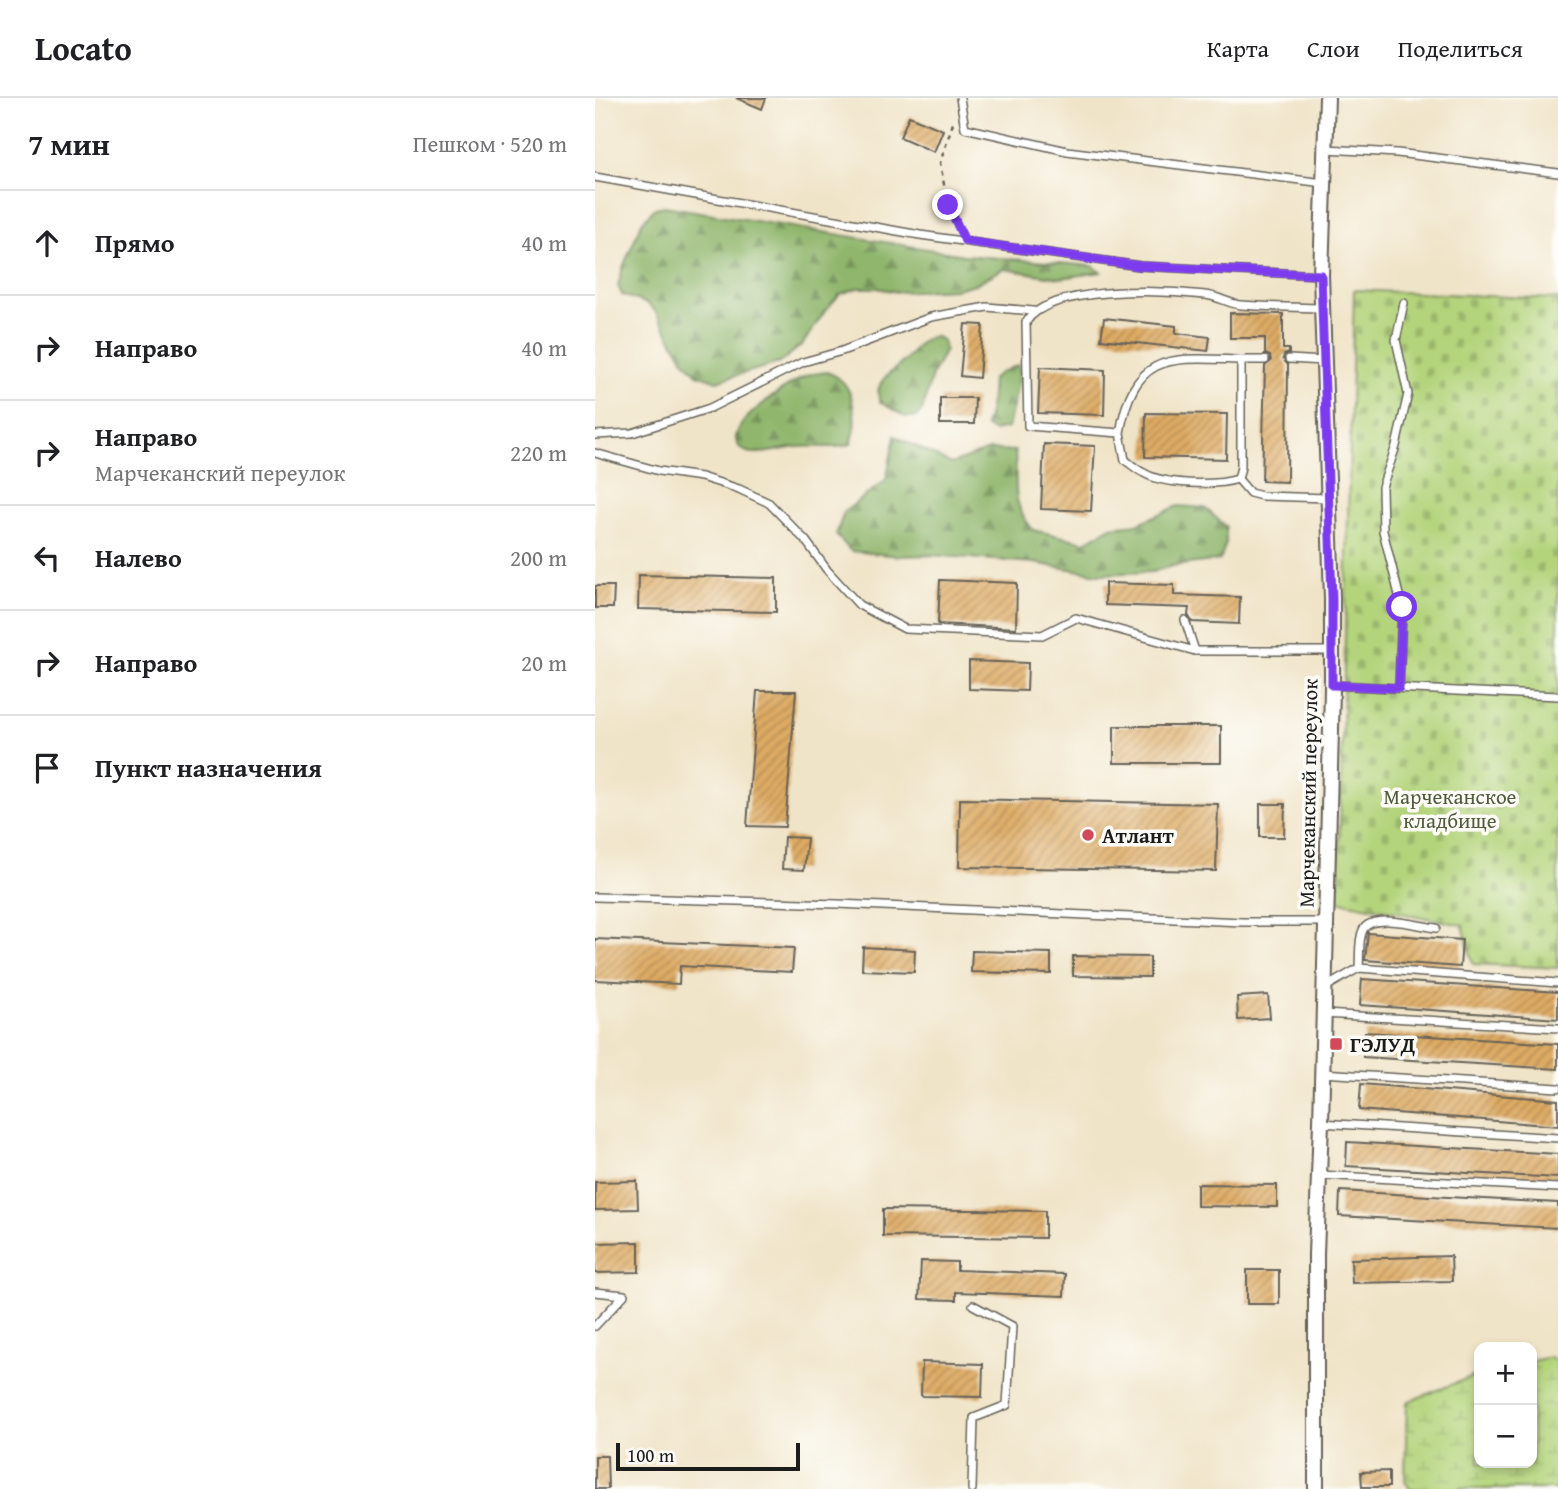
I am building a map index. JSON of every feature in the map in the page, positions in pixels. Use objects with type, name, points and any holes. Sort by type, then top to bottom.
[{"type":"street","name":"Марчеканский переулок","points":[[1317,1489],[1315,1311],[1332,685],[1321,275],[1327,98]]},
{"type":"lane","points":[[960,98],[965,128],[1067,151],[1324,184]]},
{"type":"lane","points":[[1326,149],[1397,153],[1558,173]]},
{"type":"lane","points":[[595,177],[965,241],[1140,266],[1321,275]]},
{"type":"lane","points":[[595,435],[632,433],[710,408],[803,362],[842,351],[931,317],[987,307],[1033,311],[1084,296],[1141,290],[1209,295],[1238,305],[1322,307]]},
{"type":"lane","points":[[1399,688],[1402,607],[1383,531],[1382,487],[1396,446],[1408,394],[1396,340],[1404,303]]},
{"type":"lane","points":[[1033,311],[1026,322],[1028,426],[1120,433]]},
{"type":"lane","points":[[1238,479],[1225,483],[1172,481],[1146,475],[1125,460],[1120,433],[1124,410],[1133,388],[1153,368],[1177,359],[1265,360]]},
{"type":"lane","points":[[1289,359],[1324,361]]},
{"type":"lane","points":[[1238,479],[1241,467],[1241,360]]},
{"type":"lane","points":[[595,453],[659,471],[701,477],[739,489],[769,503],[806,541],[859,606],[905,629],[1042,635],[1076,618],[1195,651],[1332,651]]},
{"type":"lane","points":[[1238,479],[1250,493],[1262,496],[1328,498]]},
{"type":"lane","points":[[1185,620],[1195,651]]},
{"type":"lane","points":[[1332,685],[1558,696]]},
{"type":"lane","points":[[595,897],[838,904],[1242,922],[1325,922]]},
{"type":"lane","points":[[1359,968],[1362,931],[1368,924],[1380,920],[1436,928]]},
{"type":"lane","points":[[1324,988],[1359,968],[1558,983]]},
{"type":"lane","points":[[1324,1014],[1558,1028]]},
{"type":"lane","points":[[1322,1073],[1558,1088]]},
{"type":"lane","points":[[1321,1123],[1558,1138]]},
{"type":"lane","points":[[1319,1175],[1558,1188]]},
{"type":"lane","points":[[595,1292],[624,1295],[595,1326]]},
{"type":"lane","points":[[972,1489],[974,1418],[1007,1405],[1012,1326],[973,1305]]},
{"type":"path","points":[[953,123],[940,163],[948,205],[965,241]]},
{"type":"green space","points":[[664,206],[964,255],[1093,266],[1101,272],[1061,278],[1003,269],[975,284],[956,289],[897,292],[858,288],[840,294],[802,345],[779,363],[717,381],[697,374],[684,360],[655,311],[648,304],[622,295],[618,286],[642,222],[655,208]]},
{"type":"green space","name":"Марчеканское кладбище","points":[[1354,290],[1558,299],[1558,968],[1473,964],[1463,925],[1338,901]]},
{"type":"green space","points":[[935,336],[943,341],[945,350],[932,375],[922,411],[916,417],[906,417],[880,402],[878,394],[881,382],[919,344]]},
{"type":"green space","points":[[1018,365],[1020,375],[1008,428],[993,431],[985,426],[990,409],[992,379]]},
{"type":"green space","points":[[827,372],[842,381],[849,392],[854,423],[851,444],[750,453],[737,442],[737,432],[756,409],[806,376]]},
{"type":"green space","points":[[895,436],[951,464],[989,450],[1015,451],[1016,493],[1020,510],[1033,530],[1085,542],[1111,527],[1137,524],[1178,506],[1205,508],[1226,527],[1226,543],[1220,560],[1172,566],[1152,572],[1099,574],[1034,563],[851,551],[836,535],[844,512],[886,480]]},
{"type":"green space","points":[[1550,1357],[1558,1362],[1558,1489],[1410,1489],[1405,1481],[1407,1402],[1474,1376],[1474,1468],[1537,1468],[1537,1360]]},
{"type":"building","points":[[736,98],[766,98],[762,109]]},
{"type":"building","points":[[909,116],[943,130],[934,152],[900,137]]},
{"type":"building","points":[[1230,313],[1283,314],[1283,349],[1289,349],[1283,359],[1288,365],[1287,482],[1262,481],[1265,366],[1271,361],[1270,356],[1265,354],[1265,338],[1230,338]]},
{"type":"building","points":[[1104,318],[1176,326],[1176,333],[1210,337],[1208,351],[1101,339]]},
{"type":"building","points":[[965,324],[983,325],[979,378],[960,376]]},
{"type":"building","points":[[1040,367],[1105,370],[1104,415],[1038,413]]},
{"type":"building","points":[[940,398],[975,398],[974,424],[940,424]]},
{"type":"building","points":[[1146,413],[1227,414],[1226,459],[1145,457]]},
{"type":"building","points":[[1044,444],[1095,446],[1091,511],[1041,509]]},
{"type":"building","points":[[639,575],[776,578],[776,612],[638,609]]},
{"type":"building","points":[[940,580],[1017,583],[1016,628],[938,624]]},
{"type":"building","points":[[1105,583],[1174,585],[1174,595],[1240,597],[1239,624],[1192,622],[1188,615],[1189,608],[1105,605]]},
{"type":"building","points":[[595,586],[614,586],[613,608],[595,608]]},
{"type":"building","points":[[969,661],[1028,663],[1027,691],[969,689]]},
{"type":"building","points":[[757,691],[796,691],[785,827],[747,826]]},
{"type":"building","points":[[1114,726],[1221,726],[1221,763],[1114,763]]},
{"type":"building","name":"Атлант","points":[[960,799],[1218,804],[1216,871],[959,867]]},
{"type":"building","points":[[1260,804],[1285,804],[1284,837],[1260,837]]},
{"type":"building","points":[[784,837],[807,838],[804,870],[782,869]]},
{"type":"building","points":[[1368,933],[1462,940],[1460,967],[1365,960]]},
{"type":"building","points":[[595,939],[794,948],[792,972],[680,966],[679,984],[595,980]]},
{"type":"building","points":[[863,947],[915,950],[914,972],[862,970]]},
{"type":"building","points":[[972,951],[1051,953],[1051,974],[971,972]]},
{"type":"building","points":[[1073,956],[1150,957],[1150,977],[1073,976]]},
{"type":"building","points":[[1362,979],[1558,992],[1558,1019],[1360,1005]]},
{"type":"building","points":[[1268,995],[1270,1018],[1238,1020],[1237,997]]},
{"type":"building","points":[[1365,1032],[1558,1044],[1558,1069],[1363,1057]]},
{"type":"building","points":[[1361,1084],[1558,1100],[1558,1126],[1359,1110]]},
{"type":"building","points":[[1347,1142],[1558,1154],[1558,1178],[1346,1166]]},
{"type":"building","points":[[637,1181],[638,1209],[595,1210],[595,1182]]},
{"type":"building","points":[[1197,1184],[1277,1185],[1277,1207],[1197,1206]]},
{"type":"building","points":[[1340,1191],[1558,1203],[1558,1228],[1339,1216]]},
{"type":"building","points":[[883,1209],[1045,1211],[1045,1238],[883,1236]]},
{"type":"building","points":[[639,1242],[639,1272],[595,1273],[595,1243]]},
{"type":"building","points":[[1451,1256],[1452,1281],[1352,1283],[1351,1259]]},
{"type":"building","points":[[921,1261],[957,1262],[957,1270],[1065,1274],[1064,1296],[956,1292],[956,1300],[919,1299]]},
{"type":"building","points":[[1247,1270],[1279,1270],[1279,1304],[1247,1304]]},
{"type":"building","points":[[922,1362],[983,1364],[982,1397],[921,1396]]},
{"type":"building","points":[[595,1456],[607,1456],[608,1489],[595,1489]]},
{"type":"building","points":[[1389,1471],[1389,1487],[1362,1487],[1361,1472]]},
{"type":"place","name":"Атлант","points":[[1088,835]]},
{"type":"place","name":"ГЭЛУД","points":[[1336,1044]]},
{"type":"route","points":[[948,205],[965,241],[1140,266],[1321,275],[1332,598],[1332,685],[1399,688],[1402,607]]}]
